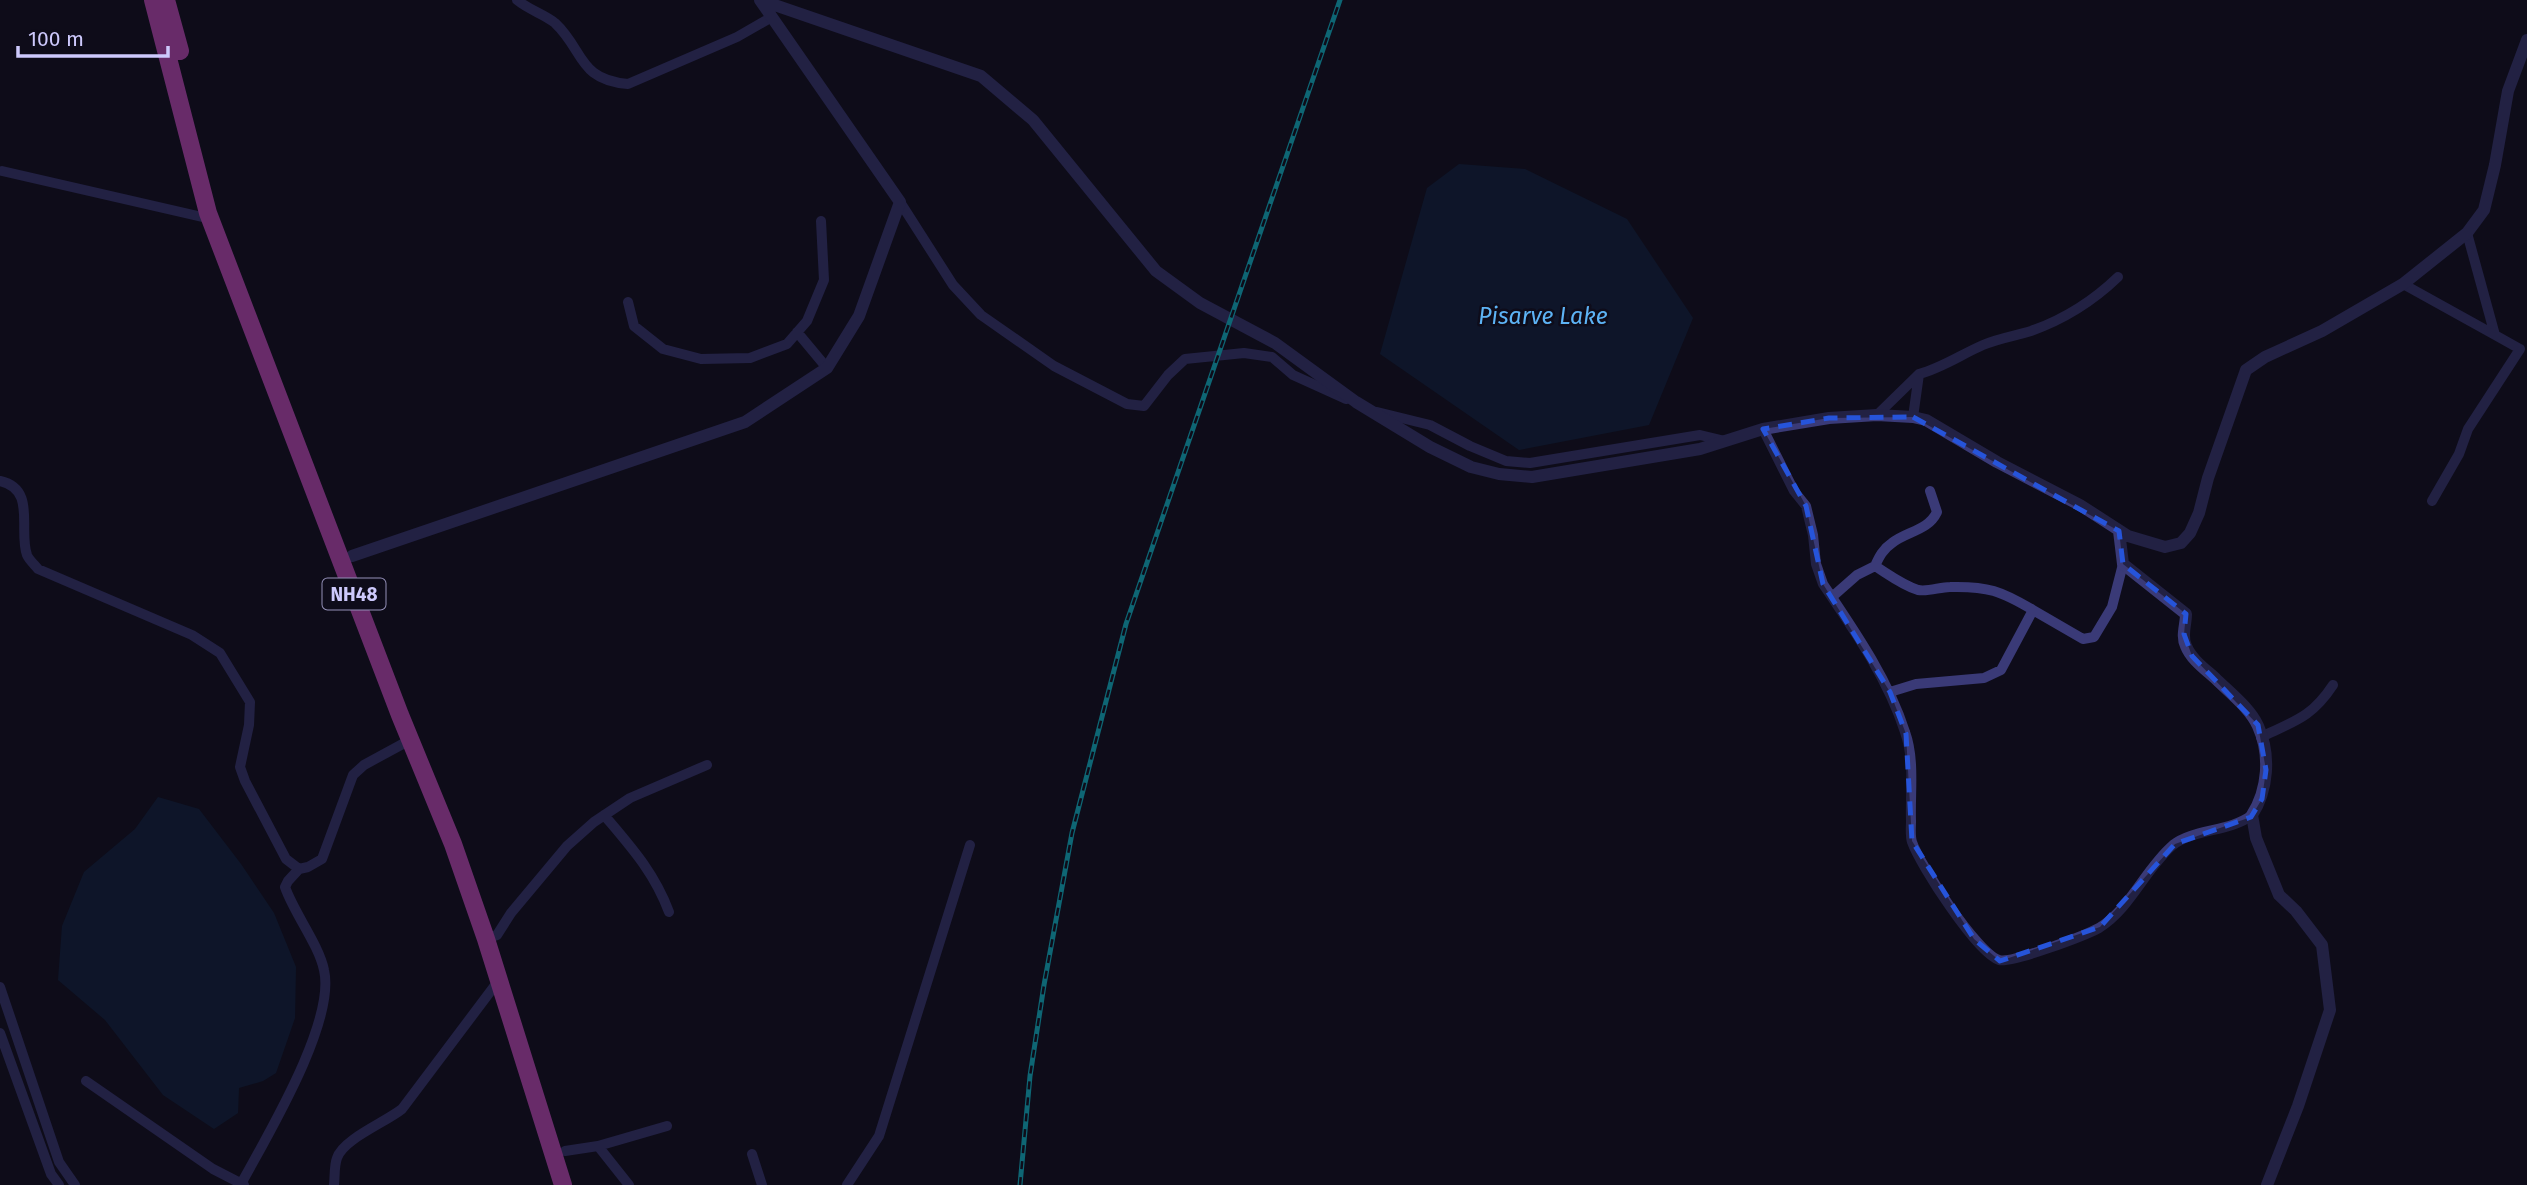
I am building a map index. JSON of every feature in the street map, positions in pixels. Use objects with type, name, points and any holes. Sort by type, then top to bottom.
[{"type":"highway","name":"NH48","points":[[153,0],[211,219],[410,740],[492,937],[499,980],[523,1036],[576,1185]]},
{"type":"highway","name":"NH48","points":[[166,0],[220,209],[411,711],[465,840],[523,1036],[563,1185]]},
{"type":"street","points":[[517,0],[552,21],[567,35],[591,72],[614,83],[628,84],[737,37],[772,17]]},
{"type":"street","points":[[1726,441],[1700,435],[1530,463],[1506,461],[1430,425],[1373,410],[1293,375],[1272,357],[1244,353],[1185,359],[1168,375],[1144,406],[1126,404],[1054,366],[981,315],[953,285],[900,202],[760,0],[981,76],[1033,120],[1156,271],[1200,303],[1275,343],[1356,402],[1430,447],[1471,467],[1499,474],[1532,477],[1700,449],[1726,441],[1763,429],[1829,418],[1913,416],[1926,420],[1997,462],[2052,489],[2119,531],[2165,547],[2181,543],[2190,533],[2246,370],[2265,357],[2322,331],[2403,284],[2468,233],[2484,210],[2508,91],[2527,40]]},
{"type":"street","points":[[2,171],[211,219]]},
{"type":"street","points":[[352,556],[745,422],[827,368],[859,316],[900,202]]},
{"type":"street","points":[[628,302],[634,326],[663,349],[701,359],[750,358],[786,344],[807,321],[824,280],[821,221]]},
{"type":"street","points":[[2468,233],[2495,335]]},
{"type":"street","points":[[1877,415],[1919,374],[1932,371],[1984,344],[2064,318],[2094,299],[2118,277]]},
{"type":"street","points":[[2403,284],[2524,350],[2468,429],[2459,454],[2432,501]]},
{"type":"street","points":[[797,332],[827,368]]},
{"type":"street","points":[[1913,416],[1919,374]]},
{"type":"street","points":[[1763,429],[1787,478],[1806,506],[1816,564],[1823,584],[1890,692],[1906,734],[1911,760],[1909,786],[1912,841],[1944,898],[1974,939],[2000,961],[2026,955],[2100,927],[2122,908],[2175,844],[2226,828],[2252,815],[2262,799],[2266,770],[2258,725],[2185,646],[2183,634],[2186,614],[2123,564]]},
{"type":"street","points":[[0,481],[6,482],[20,495],[24,507],[28,557],[38,569],[192,635],[220,653],[250,702],[249,725],[240,766],[245,781],[286,859],[299,869]]},
{"type":"street","points":[[1832,597],[1857,575],[1874,566],[1884,549],[1894,541],[1934,520],[1937,512],[1930,491]]},
{"type":"street","points":[[1874,566],[1906,586],[1921,591],[1948,587],[2003,592],[2083,639],[2094,637],[2112,607],[2123,564],[2119,531]]},
{"type":"street","points":[[1890,692],[1916,684],[1984,678],[2001,670],[2033,610]]},
{"type":"street","points":[[2261,737],[2305,717],[2333,685]]},
{"type":"street","points":[[86,1081],[213,1169],[243,1184],[292,1090],[324,1008],[324,968],[285,887],[299,869],[309,867],[322,859],[353,775],[364,765],[410,740]]},
{"type":"street","points":[[492,937],[567,846],[604,815],[630,798],[707,765]]},
{"type":"street","points":[[604,815],[646,864],[661,889],[669,912]]},
{"type":"street","points":[[2252,815],[2256,838],[2279,895],[2296,911],[2322,945],[2330,1010],[2298,1106],[2267,1185]]},
{"type":"street","points":[[847,1185],[879,1136],[970,845]]},
{"type":"street","points":[[334,1185],[337,1155],[358,1135],[388,1120],[402,1109],[499,980]]},
{"type":"street","points":[[0,987],[59,1163],[75,1185]]},
{"type":"street","points":[[0,1033],[51,1174],[59,1185]]},
{"type":"street","points":[[565,1152],[598,1146],[667,1126]]},
{"type":"street","points":[[598,1146],[629,1185]]},
{"type":"street","points":[[752,1154],[762,1185]]},
{"type":"highlighted area","points":[[1913,417],[2119,531],[2123,564],[2186,614],[2184,634],[2192,656],[2258,725],[2266,770],[2262,799],[2251,817],[2175,844],[2100,927],[2000,961],[1974,939],[1912,841],[1906,734],[1890,692],[1823,584],[1806,506],[1763,429],[1829,418]]},
{"type":"water","name":"Pisarve Lake","points":[[1459,164],[1525,169],[1627,219],[1693,318],[1649,425],[1519,450],[1380,354],[1427,188]]},
{"type":"water","points":[[158,797],[199,809],[274,913],[296,967],[295,1018],[276,1073],[263,1081],[239,1088],[238,1113],[214,1129],[163,1095],[105,1020],[58,980],[62,926],[84,872],[135,829]]},
{"type":"railway","points":[[1020,1185],[1030,1076],[1072,833],[1126,624],[1340,0]]}]
